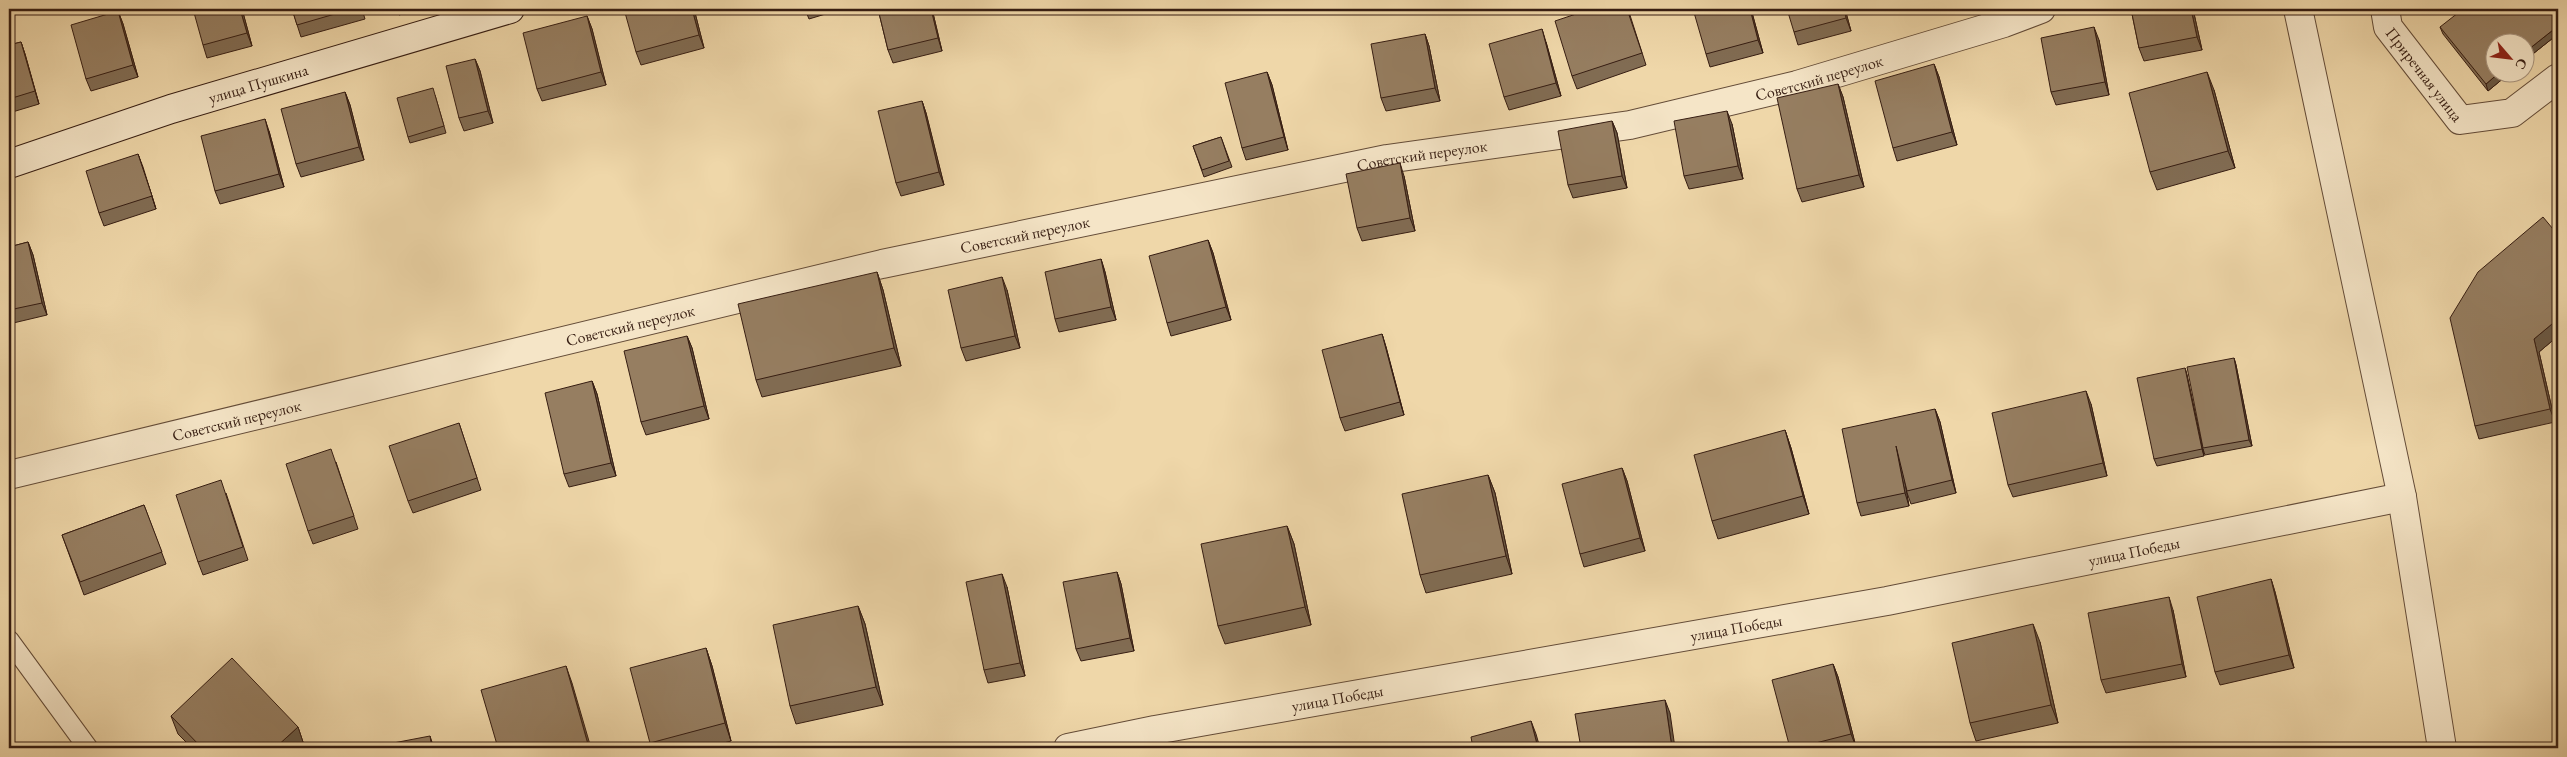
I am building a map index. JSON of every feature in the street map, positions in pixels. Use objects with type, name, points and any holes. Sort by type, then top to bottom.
[{"type":"street","name":"улица Пушкина","points":[[9,164],[171,109],[510,9]]},
{"type":"street","name":"Советский переулок","points":[[9,475],[882,264],[1387,159],[1630,125],[1797,85],[2004,23],[2041,9]]},
{"type":"street","points":[[2298,9],[2402,497],[2442,748]]},
{"type":"street","name":"Приречная улица","points":[[2384,9],[2388,27],[2460,120],[2512,113],[2558,78]]},
{"type":"street","name":"улица Победы","points":[[1068,748],[1155,730],[1887,601],[2402,497]]},
{"type":"lane","points":[[9,640],[88,748]]},
{"type":"building","points":[[193,9],[240,9],[247,33],[203,45]]},
{"type":"building","points":[[292,9],[352,9],[297,25]]},
{"type":"building","points":[[624,9],[692,9],[699,35],[636,52]]},
{"type":"building","points":[[878,9],[931,9],[938,38],[888,50]]},
{"type":"building","points":[[1591,9],[1627,9],[1642,53],[1572,76],[1555,21]]},
{"type":"building","points":[[1693,9],[1750,9],[1758,40],[1706,54]]},
{"type":"building","points":[[1787,9],[1844,9],[1846,18],[1794,32]]},
{"type":"building","points":[[2131,9],[2191,9],[2197,37],[2139,48]]},
{"type":"building","points":[[2463,9],[2558,9],[2558,26],[2534,45],[2534,32],[2484,32],[2484,82],[2440,27]]},
{"type":"building","points":[[118,11],[133,65],[86,79],[71,25]]},
{"type":"building","points":[[587,16],[601,72],[537,89],[523,33]]},
{"type":"building","points":[[2094,27],[2105,82],[2051,92],[2041,38]]},
{"type":"building","points":[[1542,29],[1556,83],[1504,97],[1489,44]]},
{"type":"building","points":[[1425,34],[1435,88],[1381,98],[1371,44]]},
{"type":"building","points":[[21,42],[35,91],[9,99],[9,45]]},
{"type":"building","points":[[475,59],[488,111],[459,118],[446,66]]},
{"type":"building","points":[[1934,64],[1952,132],[1893,148],[1875,81]]},
{"type":"building","points":[[1267,72],[1284,137],[1242,148],[1225,83]]},
{"type":"building","points":[[2207,72],[2228,151],[2150,172],[2129,93]]},
{"type":"building","points":[[1838,84],[1859,175],[1797,189],[1777,98]]},
{"type":"building","points":[[433,88],[444,126],[408,137],[397,98]]},
{"type":"building","points":[[345,92],[359,147],[296,164],[281,109]]},
{"type":"building","points":[[922,101],[939,172],[896,183],[878,111]]},
{"type":"building","points":[[1727,111],[1738,166],[1684,176],[1674,121]]},
{"type":"building","points":[[265,119],[279,174],[215,191],[201,136]]},
{"type":"building","points":[[1612,121],[1622,176],[1568,185],[1558,131]]},
{"type":"building","points":[[1221,137],[1229,161],[1202,170],[1193,146]]},
{"type":"building","points":[[138,154],[152,196],[99,213],[86,171]]},
{"type":"building","points":[[1400,163],[1410,218],[1357,228],[1346,174]]},
{"type":"building","points":[[2543,217],[2558,235],[2558,319],[2534,339],[2550,409],[2475,426],[2450,318],[2478,272]]},
{"type":"building","points":[[1208,240],[1226,307],[1167,323],[1149,256]]},
{"type":"building","points":[[28,242],[42,303],[9,310],[9,247]]},
{"type":"building","points":[[1101,259],[1111,307],[1055,319],[1045,272]]},
{"type":"building","points":[[877,272],[894,348],[756,380],[738,304]]},
{"type":"building","points":[[1002,277],[1015,336],[961,348],[948,290]]},
{"type":"building","points":[[1382,334],[1400,402],[1340,418],[1322,350]]},
{"type":"building","points":[[687,336],[704,406],[641,422],[624,351]]},
{"type":"building","points":[[2234,358],[2249,440],[2203,448],[2187,367]]},
{"type":"building","points":[[2185,368],[2202,449],[2154,459],[2137,378]]},
{"type":"building","points":[[592,381],[611,463],[564,474],[545,393]]},
{"type":"building","points":[[2086,391],[2103,463],[2008,485],[1992,413]]},
{"type":"building","points":[[1935,409],[1952,480],[1907,491],[1896,446],[1905,493],[1857,503],[1842,429]]},
{"type":"building","points":[[459,423],[477,478],[408,501],[389,446]]},
{"type":"building","points":[[1785,430],[1803,496],[1712,521],[1694,455]]},
{"type":"building","points":[[331,449],[354,516],[308,531],[286,464]]},
{"type":"building","points":[[1622,468],[1640,538],[1580,554],[1562,484]]},
{"type":"building","points":[[1488,475],[1506,556],[1420,575],[1402,494]]},
{"type":"building","points":[[221,480],[243,547],[198,562],[176,495]]},
{"type":"building","points":[[144,505],[162,552],[80,582],[62,535]]},
{"type":"building","points":[[1287,526],[1305,607],[1218,626],[1201,544]]},
{"type":"building","points":[[1117,572],[1130,638],[1076,649],[1063,582]]},
{"type":"building","points":[[1002,574],[1020,663],[984,670],[966,582]]},
{"type":"building","points":[[2271,579],[2289,655],[2215,672],[2197,597]]},
{"type":"building","points":[[2169,597],[2182,664],[2101,680],[2088,613]]},
{"type":"building","points":[[858,606],[876,687],[790,706],[773,625]]},
{"type":"building","points":[[2033,624],[2051,705],[1970,723],[1952,643]]},
{"type":"building","points":[[706,648],[725,723],[650,743],[630,668]]},
{"type":"building","points":[[232,658],[298,727],[275,748],[202,748],[171,716]]},
{"type":"building","points":[[1833,664],[1851,734],[1790,748],[1772,680]]},
{"type":"building","points":[[566,666],[589,748],[498,748],[481,690]]},
{"type":"building","points":[[1665,700],[1672,748],[1581,748],[1575,714]]},
{"type":"building","points":[[1531,721],[1538,748],[1473,748],[1471,737]]},
{"type":"building","points":[[430,736],[432,748],[367,748]]}]
